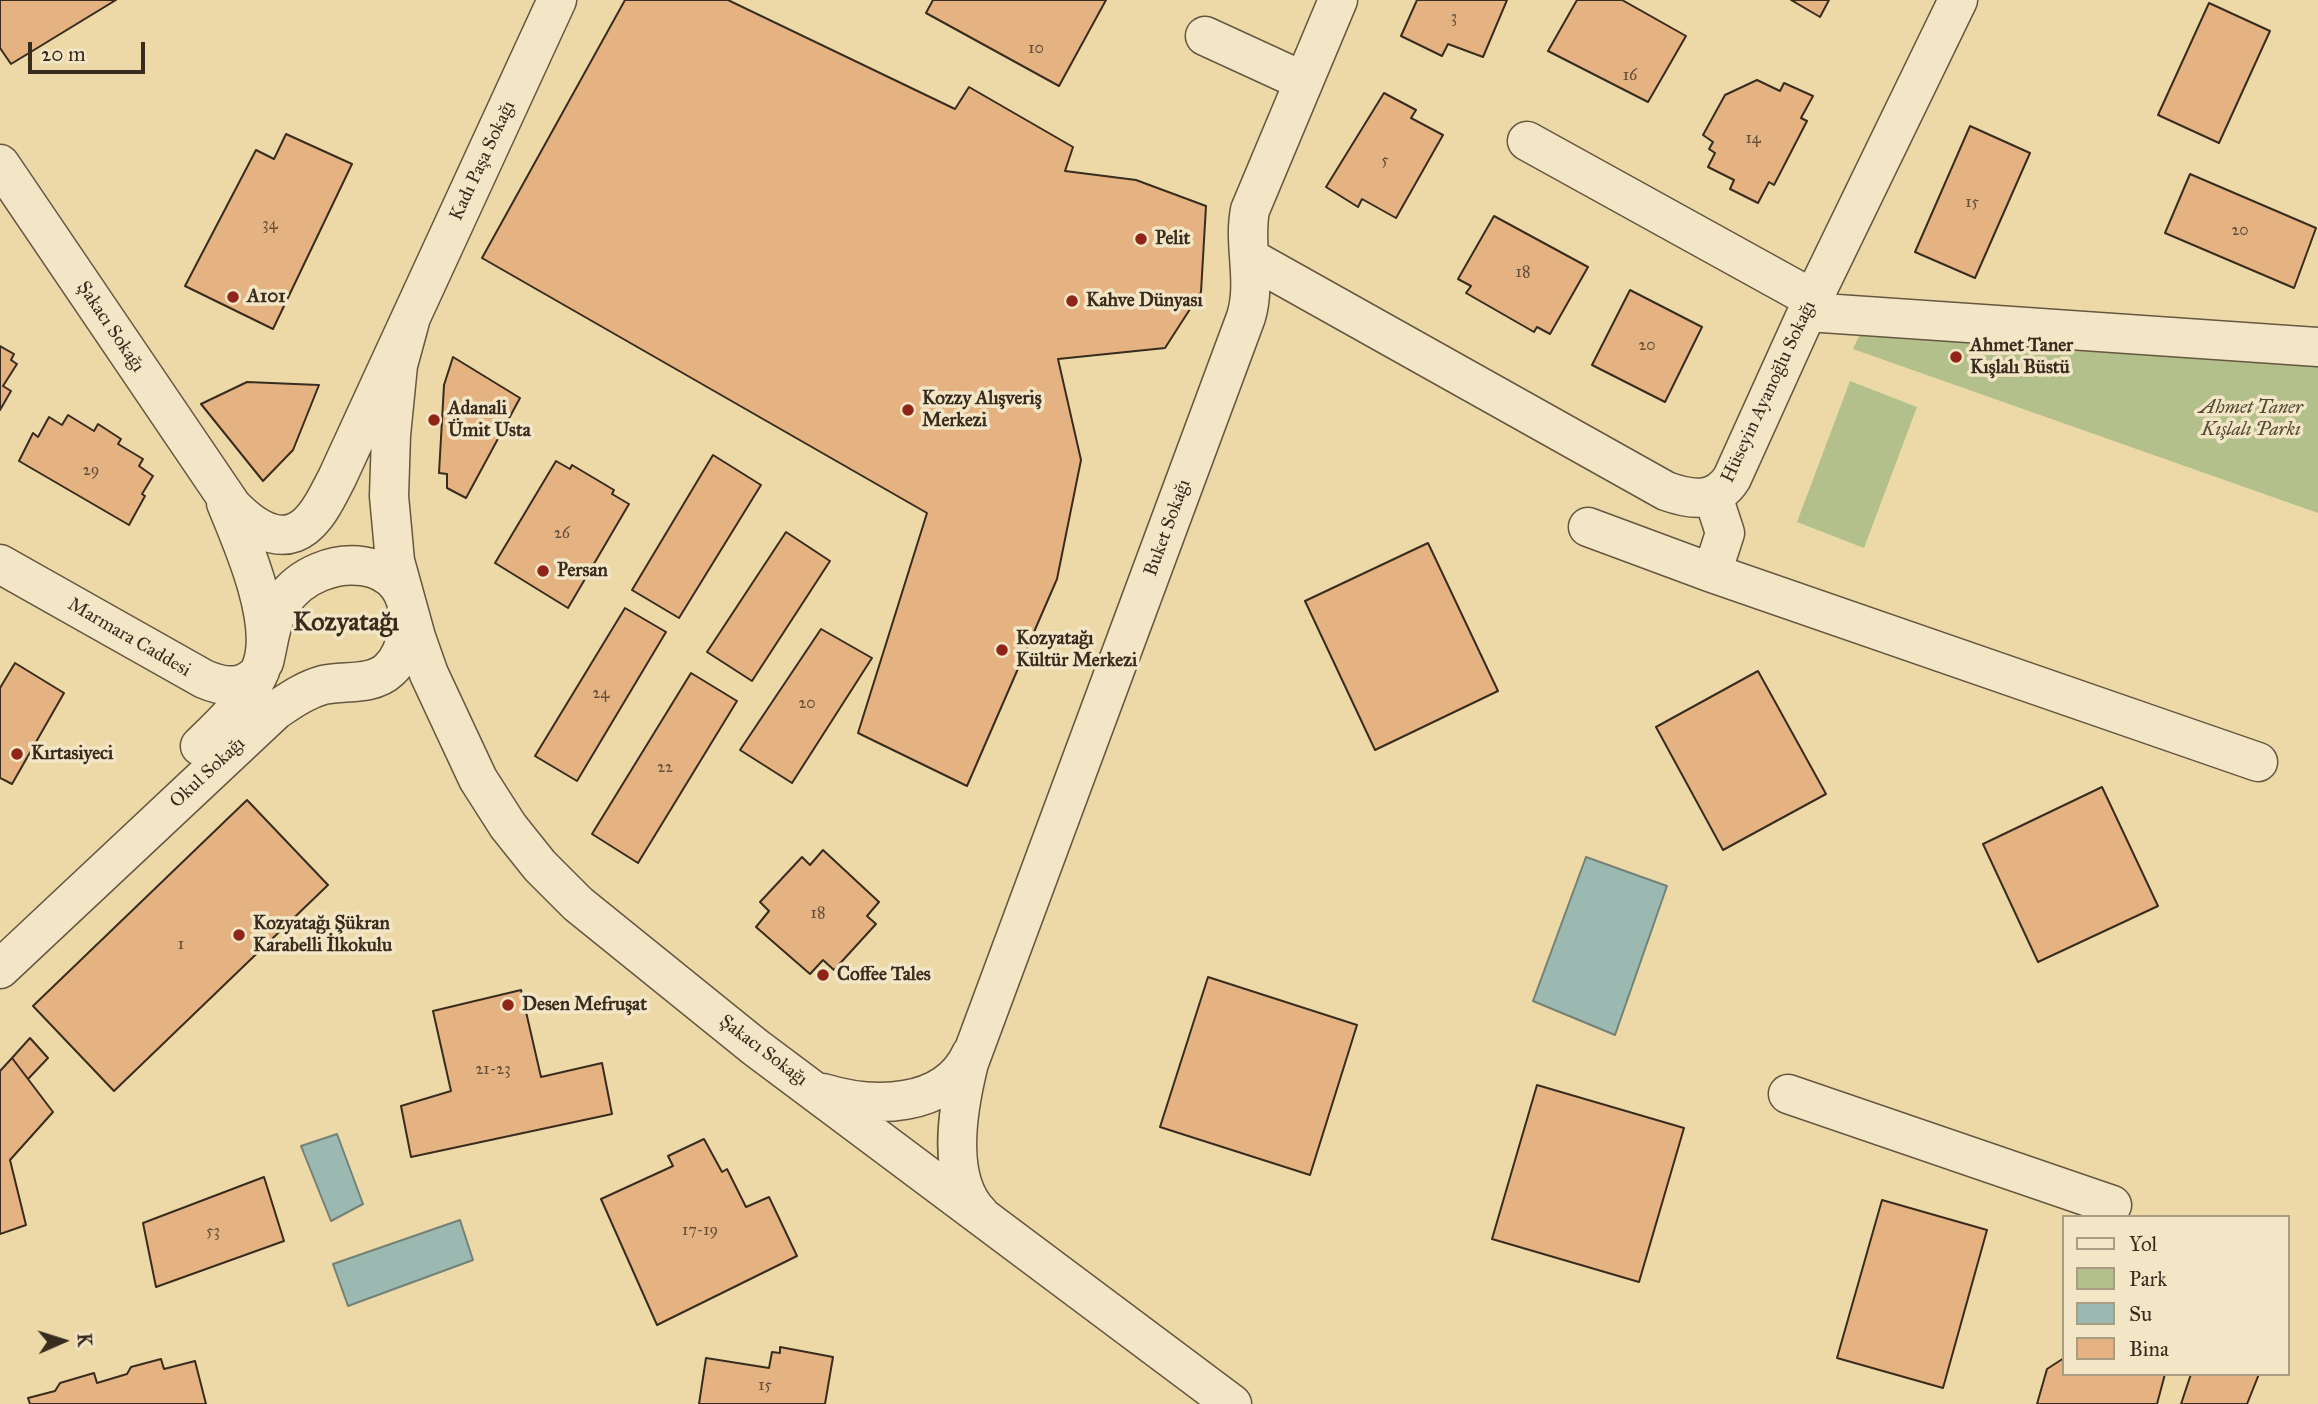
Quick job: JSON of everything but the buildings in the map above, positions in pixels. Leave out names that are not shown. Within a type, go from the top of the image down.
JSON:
[{"type":"street","name":"Kadı Paşa Sokağı","points":[[220,491],[241,515],[266,533],[278,535],[290,533],[311,521],[323,504],[410,321],[556,0]]},
{"type":"street","name":"Buket Sokağı","points":[[813,1090],[863,1102],[906,1100],[930,1092],[952,1080],[972,1052],[1246,317],[1251,294],[1248,229],[1250,210],[1338,0]]},
{"type":"street","name":"Hüseyin Ayanoğlu Sokağı","points":[[1250,258],[1666,491],[1694,499],[1713,496],[1724,489],[1732,478],[1810,305],[1958,0]]},
{"type":"street","points":[[1205,36],[1303,81]]},
{"type":"street","points":[[1527,142],[1810,305],[2318,347]]},
{"type":"street","name":"Şakacı Sokağı","points":[[0,163],[220,491]]},
{"type":"street","name":"Kadı Paşa Sokağı","points":[[407,604],[395,561],[389,480],[395,386],[402,345],[410,321]]},
{"type":"street","name":"Okul Sokağı","points":[[0,934],[230,717],[253,686],[262,666],[266,632],[261,601],[220,491]]},
{"type":"street","points":[[1712,573],[1725,534],[1713,496]]},
{"type":"street","points":[[1588,527],[1712,573],[2258,762]]},
{"type":"street","name":"Marmara Caddesi","points":[[0,564],[204,679],[237,686],[251,682],[262,666]]},
{"type":"street","points":[[262,666],[281,603],[304,580],[326,570],[349,566],[377,569],[396,582],[407,604]]},
{"type":"street","name":"Şakacı Sokağı","points":[[407,604],[423,660],[467,756],[498,811],[527,850],[578,904],[755,1047],[1232,1404]]},
{"type":"street","name":"Okul Sokağı","points":[[0,969],[276,710],[292,698],[317,687],[374,679],[390,669],[405,643],[407,604]]},
{"type":"street","name":"Buket Sokağı","points":[[972,1052],[959,1110],[958,1147],[965,1191],[974,1209],[986,1219]]},
{"type":"street","points":[[1788,1094],[2112,1205]]},
{"type":"green space","name":"Ahmet Taner Kışlalı Parkı","points":[[1866,321],[2318,358],[2318,513],[1853,349]]},
{"type":"green space","points":[[1850,381],[1917,407],[1864,548],[1797,522]]},
{"type":"water","points":[[1586,857],[1667,886],[1615,1035],[1533,1001]]},
{"type":"water","points":[[337,1134],[363,1204],[331,1221],[301,1146]]},
{"type":"water","points":[[460,1220],[473,1260],[348,1306],[333,1264]]},
{"type":"place","name":"Pelit","points":[[1141,239]]},
{"type":"place","name":"A101","points":[[233,297]]},
{"type":"place","name":"Kahve Dünyası","points":[[1072,301]]},
{"type":"place","name":"Ahmet Taner Kışlalı Büstü","points":[[1956,357]]},
{"type":"place","name":"Kozzy Alışveriş Merkezi","points":[[908,410]]},
{"type":"place","name":"Adanali Ümit Usta","points":[[434,420]]},
{"type":"place","name":"Persan","points":[[543,571]]},
{"type":"place","name":"Kozyatağı Kültür Merkezi","points":[[1002,650]]},
{"type":"place","name":"Kırtasiyeci","points":[[17,754]]},
{"type":"place","name":"Kozyatağı Şükran Karabelli İlkokulu","points":[[239,935]]},
{"type":"place","name":"Coffee Tales","points":[[823,975]]},
{"type":"place","name":"Desen Mefruşat","points":[[508,1005]]},
{"type":"district","name":"Kozyatağı","points":[[346,624]]}]
